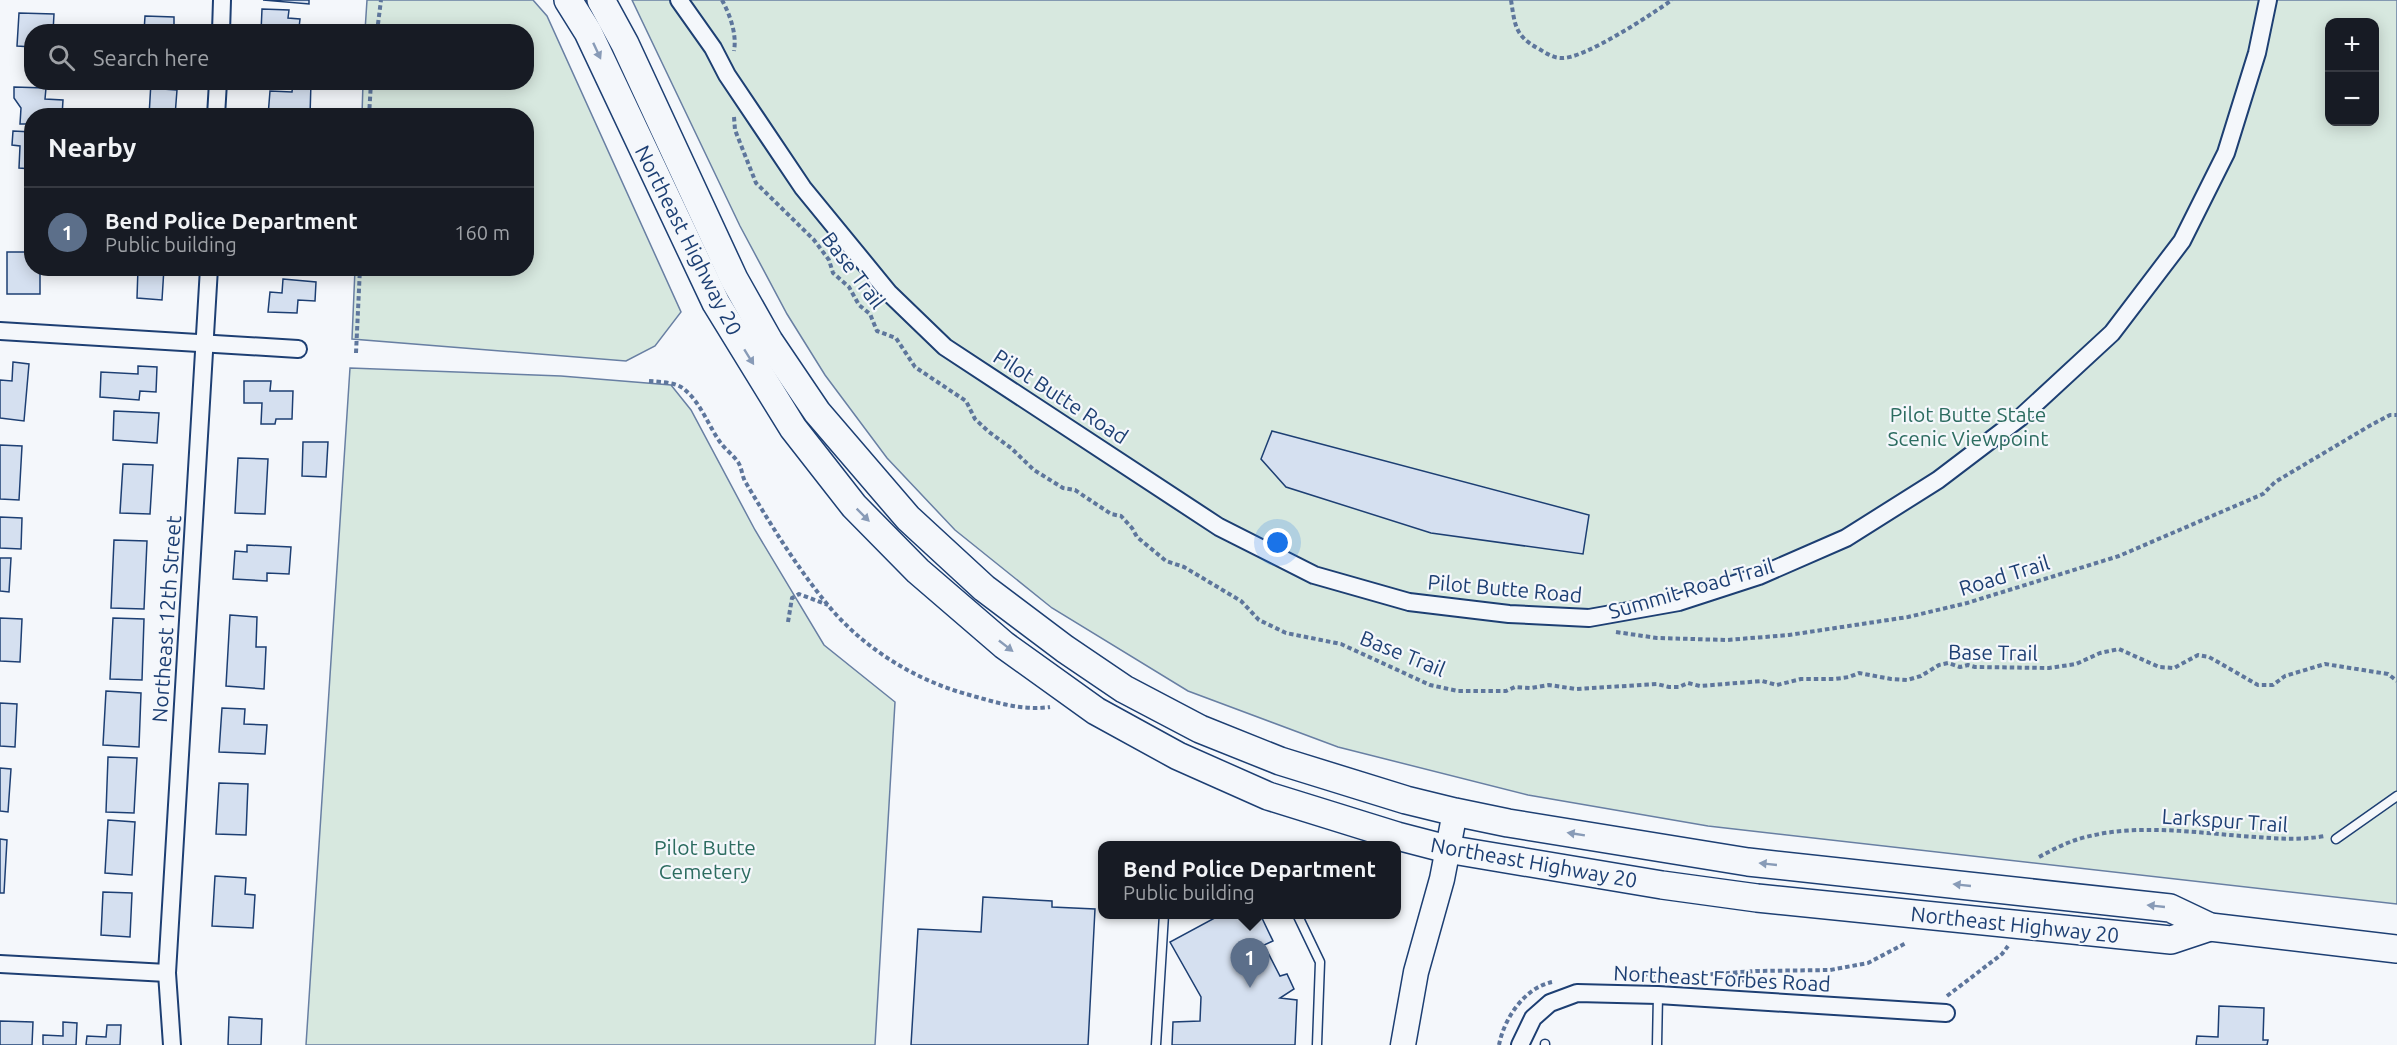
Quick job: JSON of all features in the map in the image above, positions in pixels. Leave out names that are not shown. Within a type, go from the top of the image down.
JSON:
[{"type":"main road","name":"Northeast Highway 20","points":[[568,0],[588,32],[722,313],[793,428],[854,506],[918,571],[1004,645],[1096,711],[1178,756],[1268,796],[1447,849],[1662,885],[1757,898],[2171,940],[2210,927]]},
{"type":"main road","name":"Northeast Highway 20","points":[[601,0],[625,44],[734,279],[769,341],[817,412],[908,518],[984,588],[1065,649],[1124,688],[1200,729],[1280,761],[1406,800],[1519,825],[1748,862],[2170,908],[2210,927],[2397,949]]},
{"type":"main road","points":[[1403,1045],[1416,972],[1442,879],[1455,812]]},
{"type":"street","points":[[220,24],[222,0]]},
{"type":"street","name":"Pilot Butte Road","points":[[679,0],[803,188],[889,293],[945,347],[1219,527],[1314,575],[1409,602],[1509,614],[1589,618],[1679,602],[1759,576],[1846,538],[1938,480],[2021,417],[2112,333],[2182,241],[2226,153],[2257,53],[2268,0]]},
{"type":"street","points":[[216,108],[218,90]]},
{"type":"street","name":"Northeast 12th Street","points":[[172,1045],[167,973],[209,276]]},
{"type":"street","points":[[0,331],[298,349]]},
{"type":"street","points":[[0,964],[167,973]]},
{"type":"street","name":"Northeast Forbes Road","points":[[1520,1045],[1533,1018],[1550,1003],[1577,993],[1658,995],[1946,1013]]},
{"type":"lane","points":[[2335,834],[2397,795]]},
{"type":"lane","points":[[1156,1045],[1164,919]]},
{"type":"lane","points":[[1299,919],[1320,962],[1317,1045]]},
{"type":"lane","points":[[1657,1045],[1658,995]]},
{"type":"path","points":[[378,24],[381,0]]},
{"type":"path","points":[[722,0],[730,15],[735,43]]},
{"type":"path","points":[[1511,0],[1515,23],[1524,41],[1551,56],[1562,59],[1590,49],[1641,22],[1672,0]]},
{"type":"path","points":[[369,108],[371,90]]},
{"type":"path","name":"Base Trail","points":[[733,113],[735,130],[756,183],[814,240],[829,260],[833,273],[849,288],[859,305],[870,314],[877,331],[896,338],[915,368],[966,401],[975,419],[1034,470],[1063,488],[1075,490],[1111,514],[1121,516],[1137,537],[1153,552],[1166,561],[1184,567],[1240,601],[1259,620],[1286,633],[1324,640],[1356,650],[1384,666],[1430,686],[1458,691],[1488,692],[1549,685],[1576,689],[1657,684],[1679,687],[1688,683],[1700,686],[1762,681],[1777,685],[1812,677],[1835,679],[1860,673],[1907,680],[1948,663],[1960,667],[1968,665],[2049,669],[2076,664],[2100,653],[2119,649],[2159,667],[2174,668],[2198,655],[2209,657],[2258,685],[2273,685],[2285,676],[2325,664],[2388,674],[2397,681]]},
{"type":"path","points":[[356,353],[360,276]]},
{"type":"path","points":[[649,381],[671,383],[683,388],[694,399],[720,441],[738,462],[744,481],[771,526],[828,605],[876,649],[934,685],[1027,710],[1054,706]]},
{"type":"path","name":"Road Trail","points":[[1589,618],[1601,630],[1657,638],[1727,640],[1789,635],[1908,617],[1967,603],[2119,556],[2263,494],[2275,482],[2371,425],[2397,415]]},
{"type":"path","points":[[788,622],[792,597],[799,594],[828,605]]},
{"type":"path","name":"Larkspur Trail","points":[[2039,857],[2086,836],[2132,830],[2171,830],[2300,840],[2335,834]]},
{"type":"path","points":[[1935,996],[1947,996],[1959,988],[2002,954],[2011,943]]},
{"type":"path","points":[[1734,974],[1750,985]]},
{"type":"green space","points":[[367,0],[533,0],[547,16],[681,312],[655,346],[626,361],[352,339],[355,276],[534,276],[534,108],[362,108],[363,90],[534,90],[534,24],[365,24]]},
{"type":"green space","name":"Pilot Butte State Scenic Viewpoint","points":[[632,0],[2397,0],[2397,904],[1708,826],[1528,795],[1338,747],[1188,691],[1052,608],[955,530],[887,458],[825,375],[787,314],[740,226]]},
{"type":"green space","name":"Pilot Butte Cemetery","points":[[350,368],[561,376],[671,385],[691,410],[755,530],[824,645],[895,702],[875,1045],[306,1045]]},
{"type":"building","points":[[263,0],[309,0],[309,4]]},
{"type":"building","points":[[262,9],[289,10],[288,18],[300,19],[299,24],[261,24]]},
{"type":"building","points":[[19,13],[54,14],[53,24],[24,24],[24,46],[17,46]]},
{"type":"building","points":[[145,16],[174,17],[174,24],[144,24]]},
{"type":"building","points":[[14,87],[24,87],[24,90],[46,90],[45,99],[63,100],[62,108],[24,108],[24,124],[20,124],[21,108],[14,98]]},
{"type":"building","points":[[151,90],[177,90],[176,108],[149,108]]},
{"type":"building","points":[[292,90],[311,90],[310,108],[269,108],[270,91],[292,92]]},
{"type":"building","points":[[13,131],[24,132],[24,168],[19,168],[20,146],[12,145]]},
{"type":"building","points":[[7,252],[24,252],[24,276],[40,276],[40,294],[7,294]]},
{"type":"building","points":[[138,276],[164,276],[162,300],[137,298]]},
{"type":"building","points":[[283,279],[316,282],[315,301],[298,300],[297,313],[268,312],[270,292],[282,293]]},
{"type":"building","points":[[13,362],[29,364],[24,421],[0,418],[0,380],[12,381]]},
{"type":"building","points":[[138,366],[157,367],[156,392],[140,391],[139,400],[100,397],[101,372],[138,374]]},
{"type":"building","points":[[244,381],[271,381],[270,391],[293,391],[292,419],[276,419],[275,424],[261,424],[262,403],[244,403]]},
{"type":"building","points":[[114,411],[159,413],[157,443],[113,440]]},
{"type":"building","points":[[1272,431],[1589,515],[1583,554],[1431,533],[1286,487],[1261,459]]},
{"type":"building","points":[[303,442],[328,442],[326,477],[302,476]]},
{"type":"building","points":[[0,445],[22,446],[19,500],[0,499]]},
{"type":"building","points":[[238,458],[268,459],[265,514],[235,513]]},
{"type":"building","points":[[123,464],[153,465],[150,514],[120,513]]},
{"type":"building","points":[[0,517],[22,518],[21,549],[0,548]]},
{"type":"building","points":[[114,540],[147,541],[144,609],[111,608]]},
{"type":"building","points":[[247,545],[291,547],[289,574],[267,573],[267,581],[233,579],[235,551],[247,552]]},
{"type":"building","points":[[0,558],[11,558],[9,592],[0,591]]},
{"type":"building","points":[[230,615],[257,617],[256,647],[266,647],[264,689],[226,686]]},
{"type":"building","points":[[0,618],[22,619],[20,662],[0,661]]},
{"type":"building","points":[[113,618],[144,619],[142,680],[110,679]]},
{"type":"building","points":[[106,691],[141,693],[139,747],[103,745]]},
{"type":"building","points":[[0,703],[17,704],[15,747],[0,746]]},
{"type":"building","points":[[222,708],[245,709],[244,724],[267,725],[265,754],[219,752]]},
{"type":"building","points":[[108,757],[137,758],[134,813],[106,812]]},
{"type":"building","points":[[0,768],[11,769],[8,812],[0,811]]},
{"type":"building","points":[[219,783],[248,784],[246,835],[216,834]]},
{"type":"building","points":[[108,820],[135,822],[132,875],[105,873]]},
{"type":"building","points":[[0,839],[7,840],[4,893],[0,893]]},
{"type":"building","points":[[215,876],[246,878],[245,894],[255,895],[253,928],[212,926]]},
{"type":"building","points":[[103,892],[132,893],[130,937],[101,935]]},
{"type":"building","points":[[983,897],[1052,901],[1052,907],[1095,909],[1088,1045],[911,1045],[918,929],[981,932]]},
{"type":"building","points":[[1213,919],[1262,919],[1273,941],[1264,945],[1280,976],[1287,974],[1294,989],[1280,998],[1297,1000],[1295,1045],[1172,1045],[1173,1022],[1200,1021],[1201,997],[1170,942]]},
{"type":"building","points":[[2219,1006],[2264,1008],[2263,1040],[2268,1040],[2267,1045],[2196,1045],[2197,1036],[2218,1037]]},
{"type":"building","points":[[229,1017],[262,1019],[261,1045],[228,1045]]},
{"type":"building","points":[[0,1021],[33,1022],[32,1045],[0,1045]]},
{"type":"building","points":[[63,1022],[77,1023],[76,1045],[43,1045],[43,1035],[63,1036]]},
{"type":"building","points":[[107,1025],[121,1025],[120,1045],[86,1045],[87,1036],[106,1037]]},
{"type":"place","name":"Bend Police Department","points":[[1250,988]]}]
